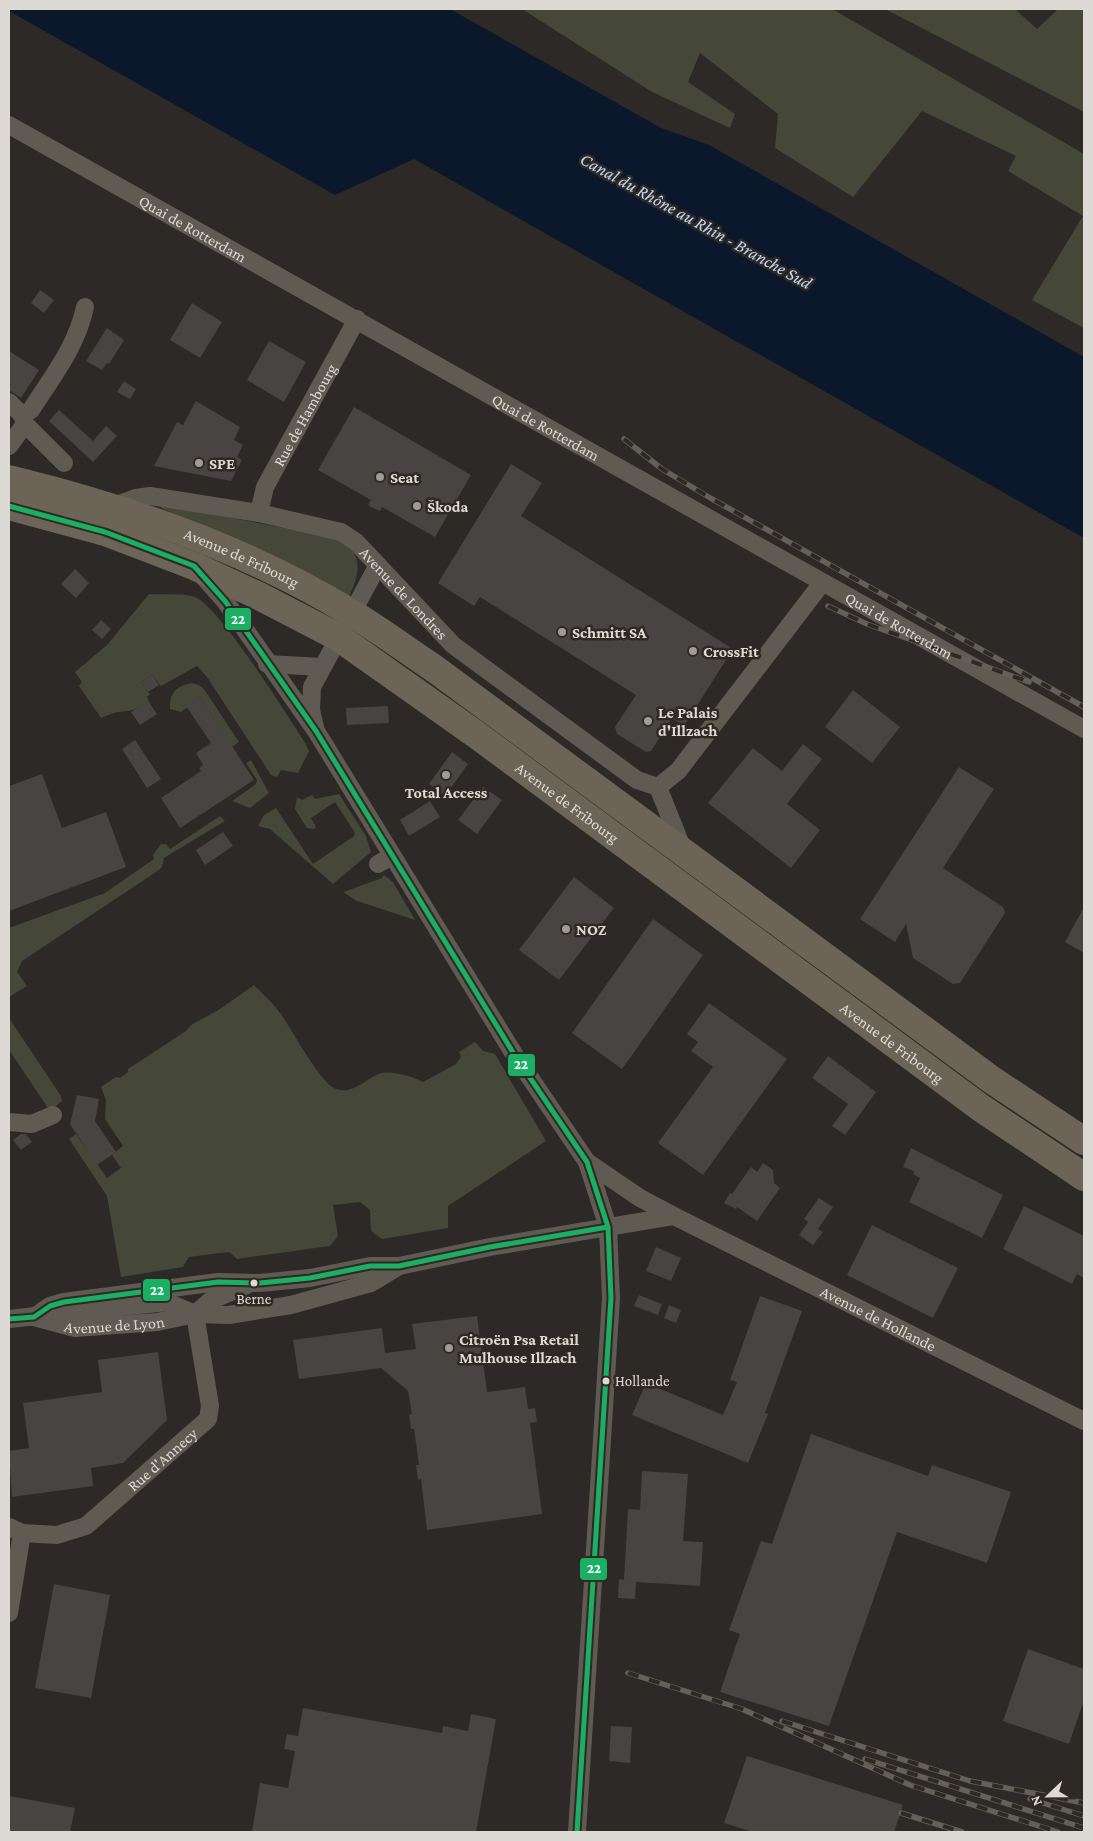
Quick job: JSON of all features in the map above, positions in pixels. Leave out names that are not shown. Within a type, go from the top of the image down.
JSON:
[{"type":"main road","name":"Avenue de Fribourg","points":[[9,480],[114,506],[209,542],[273,572],[351,613],[435,669],[992,1080],[1084,1141]]},
{"type":"main road","name":"Avenue de Fribourg","points":[[9,506],[105,532],[194,566],[257,595],[338,638],[474,734],[982,1108],[1084,1177]]},
{"type":"street","name":"Quai de Rotterdam","points":[[9,125],[1084,729]]},
{"type":"street","points":[[9,446],[23,420],[72,346],[81,326],[85,307]]},
{"type":"street","name":"Rue de Hambourg","points":[[259,513],[265,487],[356,319]]},
{"type":"street","points":[[9,402],[23,420],[64,463]]},
{"type":"street","name":"Avenue de Londres","points":[[114,506],[136,498],[150,496],[259,513],[341,532],[356,542],[453,645],[637,780],[658,787]]},
{"type":"street","name":"Avenue de Hollande","points":[[316,731],[311,696],[312,687],[378,565]]},
{"type":"street","name":"Avenue de Hollande","points":[[194,566],[225,601],[267,664],[316,731],[385,860],[587,1162],[608,1227],[611,1298],[577,1832]]},
{"type":"street","points":[[685,854],[658,787],[678,771],[822,583]]},
{"type":"street","points":[[267,664],[322,667]]},
{"type":"street","points":[[9,1122],[32,1124],[53,1115]]},
{"type":"street","name":"Avenue de Hollande","points":[[587,1162],[640,1198],[674,1216],[1084,1421]]},
{"type":"street","points":[[608,1227],[674,1216]]},
{"type":"street","name":"Avenue de Lyon","points":[[34,1317],[50,1306],[64,1302],[218,1282],[250,1284],[310,1278],[370,1266],[399,1266],[490,1247],[608,1227]]},
{"type":"street","name":"Avenue de Lyon","points":[[9,1319],[34,1317],[75,1328],[157,1322],[195,1314],[230,1315],[291,1305],[371,1284],[399,1266]]},
{"type":"street","name":"Avenue de Lyon","points":[[195,1314],[210,1301],[250,1284]]},
{"type":"street","name":"Rue d'Annecy","points":[[9,1613],[15,1530],[57,1535],[86,1526],[208,1419],[210,1406],[195,1314]]},
{"type":"green space","points":[[522,9],[832,9],[1084,154],[1084,328],[1032,300],[1083,216],[1008,171],[1016,156],[922,111],[853,197],[775,148],[778,114],[700,53],[688,82],[735,114],[730,128],[652,92]]},
{"type":"green space","points":[[885,9],[1015,9],[1037,29],[1058,9],[1084,9],[1084,112]]},
{"type":"green space","points":[[160,504],[336,538],[352,550],[358,564],[356,579],[349,597],[161,508]]},
{"type":"green space","points":[[149,594],[195,597],[206,605],[220,620],[253,663],[305,743],[309,751],[298,773],[281,770],[277,777],[271,775],[207,677],[197,666],[161,686],[152,675],[141,682],[150,695],[147,696],[150,704],[101,718],[79,686],[82,682],[75,672],[107,645]]},
{"type":"green space","points":[[192,683],[204,689],[239,742],[232,747],[200,697],[181,712],[170,709],[172,695],[175,691],[182,686]]},
{"type":"green space","points":[[251,760],[269,793],[250,808],[232,801],[256,784],[257,780],[246,763]]},
{"type":"green space","points":[[339,794],[366,836],[371,852],[333,884],[270,829],[258,826],[264,815],[276,808],[313,864],[354,836],[355,833],[335,802],[311,818],[316,827],[314,829],[307,828],[295,809],[297,797],[302,800],[312,795],[315,799]]},
{"type":"green space","points":[[220,816],[225,821],[164,858],[162,867],[159,870],[22,961],[17,972],[27,986],[9,997],[9,928],[105,893],[154,859],[153,855],[161,844],[166,844],[170,849]]},
{"type":"green space","points":[[384,875],[393,882],[415,920],[357,901],[343,892],[382,878]]},
{"type":"green space","points":[[254,985],[280,1013],[321,1076],[334,1088],[340,1090],[352,1089],[379,1074],[389,1072],[423,1082],[456,1064],[461,1057],[459,1052],[475,1042],[483,1051],[495,1054],[546,1141],[448,1206],[448,1228],[382,1239],[371,1231],[370,1210],[360,1202],[333,1205],[338,1236],[330,1246],[237,1259],[229,1252],[189,1257],[183,1267],[121,1277],[107,1196],[69,1139],[76,1134],[107,1178],[121,1168],[112,1155],[123,1146],[105,1119],[106,1100],[101,1087],[116,1077],[120,1078],[128,1072],[128,1069],[186,1031],[191,1025],[220,1009]]},
{"type":"green space","points":[[9,1018],[61,1096],[62,1101],[50,1111],[9,1050]]},
{"type":"water","name":"Canal du Rhône au Rhin - Branche Sud","points":[[9,9],[450,9],[661,128],[709,145],[1084,357],[1084,538],[414,159],[335,195],[9,11]]},
{"type":"building","points":[[40,290],[54,300],[44,313],[31,303]]},
{"type":"building","points":[[192,303],[222,322],[200,358],[170,340]]},
{"type":"building","points":[[107,328],[124,340],[109,364],[107,363],[102,370],[86,361]]},
{"type":"building","points":[[269,341],[306,362],[284,402],[247,380]]},
{"type":"building","points":[[9,351],[39,370],[21,398],[9,390]]},
{"type":"building","points":[[124,381],[136,389],[130,399],[117,392]]},
{"type":"building","points":[[196,401],[240,427],[234,440],[243,445],[237,457],[242,460],[231,481],[154,466],[177,422],[183,425]]},
{"type":"building","points":[[354,407],[471,475],[435,537],[382,507],[380,511],[373,508],[368,505],[371,500],[318,470]]},
{"type":"building","points":[[59,410],[93,441],[106,426],[117,436],[93,462],[49,421]]},
{"type":"building","points":[[511,464],[542,483],[521,516],[733,649],[684,726],[672,718],[651,751],[646,752],[617,734],[615,727],[636,695],[480,597],[474,606],[438,583]]},
{"type":"building","points":[[75,569],[89,583],[76,598],[61,584]]},
{"type":"building","points":[[101,620],[111,629],[102,639],[92,630]]},
{"type":"building","points":[[152,675],[159,685],[148,692],[141,682]]},
{"type":"building","points":[[853,690],[900,727],[872,763],[825,727]]},
{"type":"building","points":[[200,697],[254,780],[180,828],[161,798],[201,771],[199,768],[203,765],[196,753],[211,743],[186,706]]},
{"type":"building","points":[[148,701],[157,714],[140,725],[131,712]]},
{"type":"building","points":[[388,706],[389,723],[347,725],[346,708]]},
{"type":"building","points":[[135,740],[161,779],[147,788],[122,749]]},
{"type":"building","points":[[803,744],[822,759],[787,804],[820,830],[791,868],[708,803],[753,748],[782,771]]},
{"type":"building","points":[[452,752],[468,764],[445,796],[429,784]]},
{"type":"building","points":[[959,767],[994,789],[943,868],[1003,907],[1005,913],[960,983],[953,984],[913,958],[906,924],[895,942],[860,919]]},
{"type":"building","points":[[42,774],[62,828],[106,812],[126,867],[9,911],[9,786]]},
{"type":"building","points":[[483,787],[502,800],[477,834],[458,820]]},
{"type":"building","points":[[430,801],[440,817],[409,836],[400,820]]},
{"type":"building","points":[[223,832],[233,846],[205,865],[196,850]]},
{"type":"building","name":"NOZ","points":[[574,877],[614,908],[559,980],[519,950]]},
{"type":"building","points":[[1084,907],[1084,953],[1065,942]]},
{"type":"building","points":[[653,919],[703,955],[622,1069],[572,1033]]},
{"type":"building","points":[[709,1003],[787,1059],[703,1175],[658,1143],[713,1067],[691,1051],[698,1042],[687,1034]]},
{"type":"building","points":[[828,1056],[876,1092],[845,1135],[832,1126],[848,1104],[812,1078]]},
{"type":"building","points":[[77,1095],[99,1099],[95,1121],[116,1152],[97,1165],[70,1124]]},
{"type":"building","points":[[21,1134],[26,1134],[32,1142],[21,1150],[13,1140]]},
{"type":"building","points":[[911,1148],[1003,1195],[982,1238],[909,1202],[920,1178],[913,1174],[914,1171],[903,1167]]},
{"type":"building","points":[[763,1163],[773,1170],[774,1183],[780,1188],[757,1221],[737,1207],[736,1209],[724,1203],[751,1167],[757,1172]]},
{"type":"building","points":[[819,1198],[833,1207],[818,1229],[823,1232],[813,1245],[799,1235],[808,1222],[804,1219]]},
{"type":"building","points":[[1024,1206],[1084,1236],[1084,1278],[1077,1274],[1072,1284],[1003,1249]]},
{"type":"building","points":[[872,1225],[958,1268],[933,1318],[847,1275]]},
{"type":"building","points":[[656,1247],[681,1258],[671,1281],[646,1271]]},
{"type":"building","points":[[639,1295],[662,1304],[658,1315],[634,1306]]},
{"type":"building","points":[[760,1296],[802,1311],[765,1413],[768,1414],[748,1463],[632,1415],[646,1383],[723,1415],[737,1382],[730,1380]]},
{"type":"building","points":[[669,1305],[681,1310],[676,1323],[664,1318]]},
{"type":"building","points":[[477,1316],[487,1392],[525,1387],[528,1409],[535,1408],[537,1422],[530,1423],[542,1514],[427,1530],[421,1479],[418,1480],[416,1465],[419,1465],[414,1429],[411,1429],[409,1415],[412,1414],[408,1391],[381,1368],[299,1379],[293,1340],[382,1328],[385,1353],[416,1349],[412,1324]]},
{"type":"building","points":[[158,1352],[167,1420],[123,1463],[91,1468],[93,1486],[12,1497],[9,1451],[29,1448],[23,1403],[102,1392],[98,1360]]},
{"type":"building","points":[[811,1434],[928,1476],[932,1465],[1011,1492],[987,1563],[897,1532],[829,1726],[720,1692],[740,1634],[729,1630],[761,1541],[772,1544]]},
{"type":"building","points":[[642,1471],[688,1474],[683,1541],[703,1542],[700,1586],[636,1582],[635,1599],[618,1598],[619,1579],[624,1580],[628,1509],[640,1510]]},
{"type":"building","points":[[54,1584],[110,1595],[91,1698],[35,1688]]},
{"type":"building","points":[[1028,1649],[1084,1669],[1084,1700],[1069,1744],[1003,1721]]},
{"type":"building","points":[[303,1708],[442,1733],[443,1726],[468,1731],[471,1714],[496,1719],[476,1832],[252,1832],[260,1783],[288,1788],[295,1751],[284,1749],[287,1734],[298,1736]]},
{"type":"building","points":[[611,1726],[632,1727],[630,1763],[609,1761]]},
{"type":"building","points":[[747,1756],[903,1805],[894,1832],[753,1832],[724,1823]]},
{"type":"building","points":[[9,1796],[75,1808],[70,1832],[9,1832]]},
{"type":"railway","points":[[624,439],[662,469],[712,499],[1084,707]]},
{"type":"railway","points":[[828,606],[867,624],[1029,682]]},
{"type":"railway","points":[[628,1673],[742,1709],[910,1785],[1058,1832]]},
{"type":"railway","points":[[782,1721],[970,1781],[1084,1803]]},
{"type":"railway","points":[[865,1759],[1084,1828]]},
{"type":"railway","points":[[1030,1799],[1084,1816]]},
{"type":"railway","points":[[901,1813],[962,1832]]},
{"type":"transit line","name":"22","points":[[9,506],[105,532],[194,566],[225,601],[316,731],[514,1054],[587,1162],[608,1227],[611,1298],[577,1832]]},
{"type":"transit line","name":"22","points":[[9,1319],[34,1317],[50,1306],[64,1302],[218,1282],[260,1283],[310,1278],[370,1266],[399,1266],[490,1247],[608,1227]]},
{"type":"place","name":"SPE","points":[[199,463]]},
{"type":"place","name":"Seat","points":[[380,477]]},
{"type":"place","name":"Škoda","points":[[417,506]]},
{"type":"place","name":"Schmitt SA","points":[[562,632]]},
{"type":"place","name":"CrossFit","points":[[693,651]]},
{"type":"place","name":"Le Palais d'Illzach","points":[[648,721]]},
{"type":"place","name":"Total Access","points":[[446,775]]},
{"type":"place","name":"NOZ","points":[[566,929]]},
{"type":"place","name":"Berne","points":[[254,1283]]},
{"type":"place","name":"Citroën Psa Retail Mulhouse Illzach","points":[[449,1348]]},
{"type":"place","name":"Hollande","points":[[606,1381]]}]
